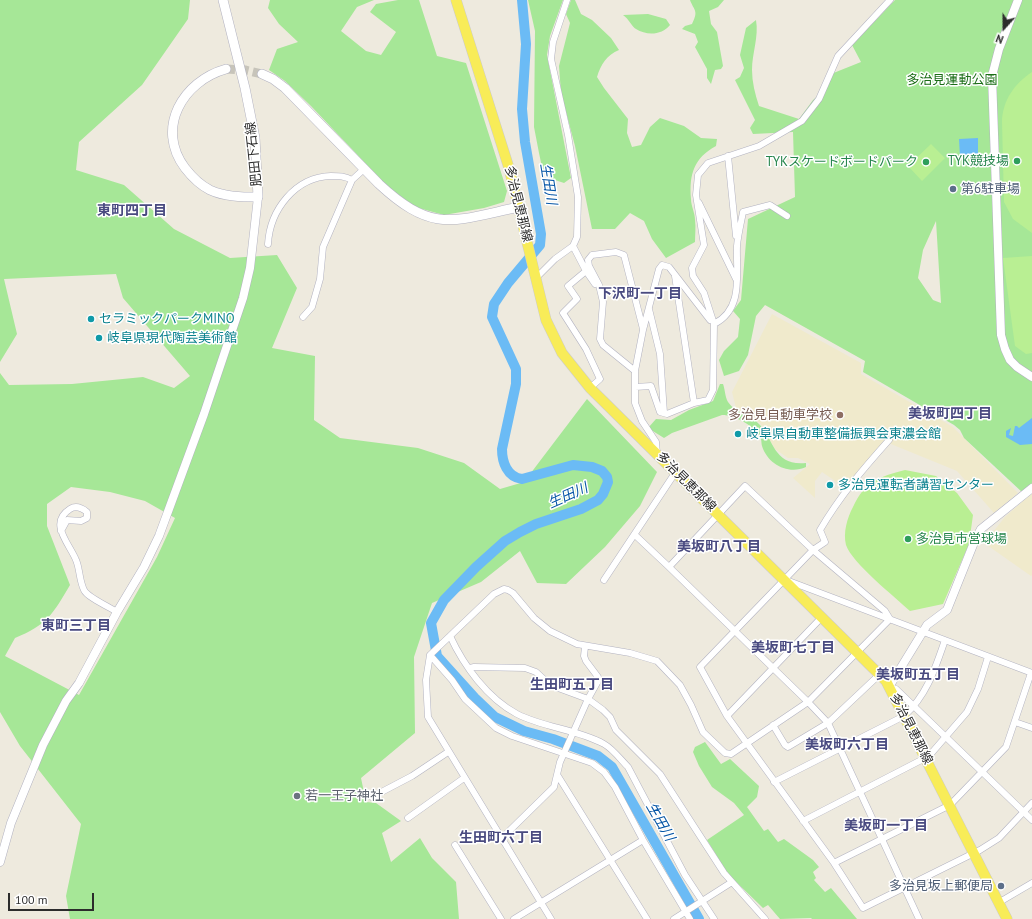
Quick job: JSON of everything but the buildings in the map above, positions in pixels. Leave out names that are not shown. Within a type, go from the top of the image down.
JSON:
[{"type":"main road","name":"肥田下石線","points":[[223,0],[245,88],[255,138],[258,197],[235,197],[210,190],[190,175],[176,152],[173,130],[181,102],[198,82],[213,73],[226,69]]},
{"type":"main road","name":"多治見恵那線","points":[[456,0],[509,168],[546,320],[553,338],[562,353],[590,388],[880,674],[889,687],[950,805],[972,854],[1007,919]]},
{"type":"main road","points":[[262,74],[273,79],[285,88],[364,169],[404,206],[430,218],[454,221],[519,207]]},
{"type":"street","points":[[536,278],[555,259],[573,246],[577,238],[578,197],[568,135],[551,59],[553,42],[567,0]]},
{"type":"street","points":[[635,387],[651,386],[660,412],[667,414],[694,403],[708,400],[713,390],[714,324],[704,293],[693,276],[692,268],[704,245],[696,195],[698,175],[703,167],[708,163],[759,146],[802,121],[819,99],[838,56],[890,0]]},
{"type":"street","points":[[1018,0],[998,49],[992,76],[998,281],[1001,335],[1004,349],[1016,367],[1032,377]]},
{"type":"street","points":[[714,324],[722,320],[736,298],[737,244],[728,156]]},
{"type":"street","points":[[303,317],[312,307],[320,279],[323,247],[352,180],[364,169]]},
{"type":"street","points":[[268,244],[268,231],[274,216],[289,195],[299,187],[325,176],[342,176],[352,180]]},
{"type":"street","points":[[696,195],[737,280]]},
{"type":"street","points":[[0,862],[11,823],[43,745],[66,701],[79,683],[117,612],[144,567],[159,536],[204,414],[243,298],[250,268],[258,197]]},
{"type":"street","points":[[737,244],[743,212],[770,205],[787,216]]},
{"type":"street","points":[[573,246],[586,272],[600,290]]},
{"type":"street","points":[[635,371],[603,345],[600,338],[603,302],[599,285],[589,266],[588,260],[592,255],[597,253],[616,252],[624,256],[643,330]]},
{"type":"street","points":[[657,454],[656,442],[642,421],[635,403],[635,371],[643,330],[658,269],[662,265],[669,267],[714,324]]},
{"type":"street","points":[[586,272],[568,286],[577,299],[563,313],[586,349],[600,379],[590,388]]},
{"type":"street","points":[[675,274],[694,403]]},
{"type":"street","points":[[649,307],[660,354],[664,413]]},
{"type":"street","points":[[889,440],[844,492],[820,530],[825,542],[813,550],[700,667],[727,716],[834,863],[864,908],[972,854],[999,838],[1032,803]]},
{"type":"street","points":[[604,580],[675,472]]},
{"type":"street","points":[[669,567],[745,486],[813,550],[885,611],[890,619]]},
{"type":"street","points":[[1032,488],[981,529],[975,540],[947,610],[927,624],[889,687],[896,689],[1032,820]]},
{"type":"street","points":[[61,531],[67,520],[81,522],[87,518],[87,512],[81,507],[72,508],[64,513],[60,521],[61,531],[62,537],[76,560],[84,590],[90,596],[117,612]]},
{"type":"street","points":[[635,535],[828,723],[862,792],[919,919]]},
{"type":"street","points":[[784,579],[1031,673],[1006,747],[950,805],[834,863]]},
{"type":"street","points":[[551,919],[428,717],[426,680],[430,655],[494,594],[504,589],[508,590],[513,593],[534,618],[550,631],[585,647],[630,653],[657,661],[680,685],[703,732],[717,747],[725,753],[730,754],[808,702],[890,619]]},
{"type":"street","points":[[727,716],[822,617]]},
{"type":"street","points":[[450,636],[470,668],[490,694],[507,708],[530,719],[574,732],[605,745],[628,767],[685,875],[714,919]]},
{"type":"street","points":[[774,782],[904,716],[914,707],[931,681],[946,640]]},
{"type":"street","points":[[502,838],[554,787],[558,776],[560,762],[588,699],[598,681],[598,677],[584,656],[585,647]]},
{"type":"street","points":[[430,655],[452,680],[465,699],[496,728],[512,736],[592,763],[604,772],[615,787],[643,840],[690,919]]},
{"type":"street","points":[[803,821],[926,759],[947,738],[967,712],[978,689],[988,657]]},
{"type":"street","points":[[470,668],[525,668],[536,672],[550,685],[588,699],[610,717],[616,730],[660,774],[732,882],[765,919]]},
{"type":"street","points":[[773,725],[785,745],[788,746],[828,723],[880,674]]},
{"type":"street","points":[[1015,722],[1032,728]]},
{"type":"street","points":[[372,797],[412,776],[448,752]]},
{"type":"street","points":[[558,776],[647,919]]},
{"type":"street","points":[[408,818],[464,778]]},
{"type":"street","points":[[514,919],[643,840]]},
{"type":"street","points":[[455,845],[500,919]]},
{"type":"street","points":[[674,919],[732,882]]},
{"type":"street","points":[[998,903],[1031,886]]},
{"type":"shaded area","name":"多治見自動車学校","points":[[772,314],[861,363],[861,374],[953,427],[1018,493],[994,513],[957,471],[886,442],[844,487],[822,472],[815,481],[815,498],[793,478],[810,464],[798,458],[788,458],[775,449],[760,423],[736,408],[732,392]]},
{"type":"shaded area","points":[[1032,493],[1031,576],[984,543],[1005,517]]},
{"type":"green space","points":[[0,0],[190,0],[188,19],[142,85],[79,142],[76,170],[124,185],[174,229],[230,258],[277,255],[297,288],[272,348],[315,356],[314,420],[340,438],[418,448],[464,463],[500,489],[524,482],[587,399],[657,472],[640,506],[605,547],[566,584],[537,583],[520,551],[481,582],[432,603],[414,657],[415,733],[361,778],[366,802],[376,803],[401,821],[382,833],[391,862],[420,838],[432,858],[456,882],[459,919],[70,919],[66,896],[81,824],[20,746],[0,712],[0,373],[9,385],[72,384],[143,377],[174,388],[190,376],[123,298],[116,274],[4,279],[17,334],[0,362]],"holes":[[[71,487],[110,492],[145,501],[175,518],[157,557],[79,695],[5,656],[15,638],[35,628],[48,618],[59,604],[70,585],[47,526],[47,504]]]},
{"type":"green space","points":[[270,0],[374,0],[357,7],[341,31],[366,51],[381,55],[396,32],[370,12],[376,4],[398,0],[419,0],[437,56],[466,63],[507,191],[504,202],[484,208],[444,215],[415,207],[387,186],[311,106],[285,81],[269,70],[277,49],[298,42],[279,24],[268,8]]},
{"type":"green space","points":[[528,0],[563,0],[550,36],[547,55],[571,178],[564,183],[552,179],[543,172],[539,153],[534,127],[535,31]]},
{"type":"green space","points":[[571,0],[575,0],[581,14],[592,20],[611,38],[619,50],[611,54],[605,60],[597,77],[628,119],[627,133],[632,147],[641,145],[650,127],[660,118],[684,126],[701,138],[717,139],[716,146],[698,161],[692,174],[691,202],[695,223],[695,242],[666,258],[652,239],[644,221],[630,213],[615,229],[592,229],[575,146],[561,93],[559,66],[570,23],[566,14]]},
{"type":"green space","points":[[690,0],[724,0],[718,7],[709,11],[711,24],[717,32],[723,66],[721,69],[715,70],[711,84],[707,78],[707,69],[695,47],[698,42],[695,34],[682,29],[685,26],[692,24],[695,16],[695,11]]},
{"type":"green space","name":"多治見運動公園","points":[[895,0],[1032,0],[1032,485],[1023,493],[964,438],[960,430],[954,425],[863,372],[865,361],[765,305],[756,316],[748,355],[739,371],[724,376],[719,360],[724,351],[738,337],[740,319],[733,311],[741,300],[748,219],[795,197],[793,132],[753,134],[750,128],[755,120],[735,80],[740,77],[744,68],[740,55],[746,28],[756,20],[757,33],[752,64],[752,74],[759,106],[799,119],[813,100],[824,91],[831,74],[861,62],[852,45]],"holes":[[[936,221],[941,303],[933,300],[918,278],[923,250]]]},
{"type":"green space","points":[[648,14],[666,19],[670,25],[659,33],[645,33],[635,28],[623,15]]},
{"type":"green space","name":"TYK競技場","points":[[1032,72],[1032,233],[1013,219],[1004,202],[1002,121],[1007,99],[1015,87]]},
{"type":"green space","name":"TYKスケードボードパーク","points":[[931,144],[945,158],[922,181],[908,166]]},
{"type":"green space","points":[[1032,256],[1032,353],[1026,354],[1015,346],[1003,258]]},
{"type":"green space","points":[[720,384],[723,384],[727,400],[731,406],[760,425],[781,457],[787,461],[795,463],[806,463],[806,467],[793,470],[780,467],[765,453],[762,446],[761,437],[756,431],[743,421],[727,415],[722,415],[672,433],[664,438],[648,428],[656,419],[671,420],[689,410],[713,401]]},
{"type":"green space","name":"多治見市営球場","points":[[905,470],[936,476],[957,493],[973,515],[969,544],[943,604],[910,611],[856,561],[846,545],[845,540],[846,526],[849,516],[863,491],[874,481],[880,478]]},
{"type":"green space","points":[[705,742],[721,764],[730,759],[759,786],[757,797],[747,807],[764,831],[768,829],[778,842],[784,839],[813,860],[819,867],[813,872],[816,878],[814,880],[825,892],[831,888],[857,919],[780,919],[768,905],[763,908],[728,874],[707,840],[744,815],[734,803],[712,787],[699,766],[693,752],[695,747]]},
{"type":"water","points":[[978,138],[978,156],[960,157],[959,139]]},
{"type":"water","points":[[1032,418],[1032,444],[1020,445],[1006,437],[1006,431],[1011,428],[1009,435],[1013,436],[1015,426],[1019,428]]},
{"type":"waterway","name":"生田川","points":[[522,0],[526,44],[522,109],[525,142],[541,234],[540,245],[508,283],[494,304],[492,317],[516,369],[516,384],[502,449],[503,459],[506,468],[517,478],[522,479],[573,465],[592,467],[602,471],[607,477],[608,482],[603,494],[598,500],[581,509],[536,524],[520,532],[505,541],[476,567],[444,600],[431,623],[437,656],[475,698],[495,717],[524,731],[553,739],[598,756],[612,767],[699,919]]},
{"type":"tunnel","points":[[226,69],[245,70],[262,74]]},
{"type":"place","name":"TYK競技場","points":[[1017,161]]},
{"type":"place","name":"TYKスケードボードパーク","points":[[926,162]]},
{"type":"place","name":"第6駐車場","points":[[953,189]]},
{"type":"place","name":"セラミックパークMINO","points":[[91,319]]},
{"type":"place","name":"岐阜県現代陶芸美術館","points":[[99,338]]},
{"type":"place","name":"多治見自動車学校","points":[[840,415]]},
{"type":"place","name":"岐阜県自動車整備振興会東濃会館","points":[[738,434]]},
{"type":"place","name":"多治見運転者講習センター","points":[[830,485]]},
{"type":"place","name":"多治見市営球場","points":[[908,539]]},
{"type":"place","name":"若一王子神社","points":[[297,796]]},
{"type":"place","name":"多治見坂上郵便局","points":[[1001,886]]},
{"type":"district","name":"東町四丁目","points":[[132,211]]},
{"type":"district","name":"下沢町一丁目","points":[[640,294]]},
{"type":"district","name":"美坂町四丁目","points":[[950,414]]},
{"type":"district","name":"美坂町八丁目","points":[[719,547]]},
{"type":"district","name":"東町三丁目","points":[[76,626]]},
{"type":"district","name":"美坂町七丁目","points":[[793,648]]},
{"type":"district","name":"美坂町五丁目","points":[[918,675]]},
{"type":"district","name":"生田町五丁目","points":[[572,685]]},
{"type":"district","name":"美坂町六丁目","points":[[847,745]]},
{"type":"district","name":"美坂町一丁目","points":[[886,826]]},
{"type":"district","name":"生田町六丁目","points":[[501,838]]}]
